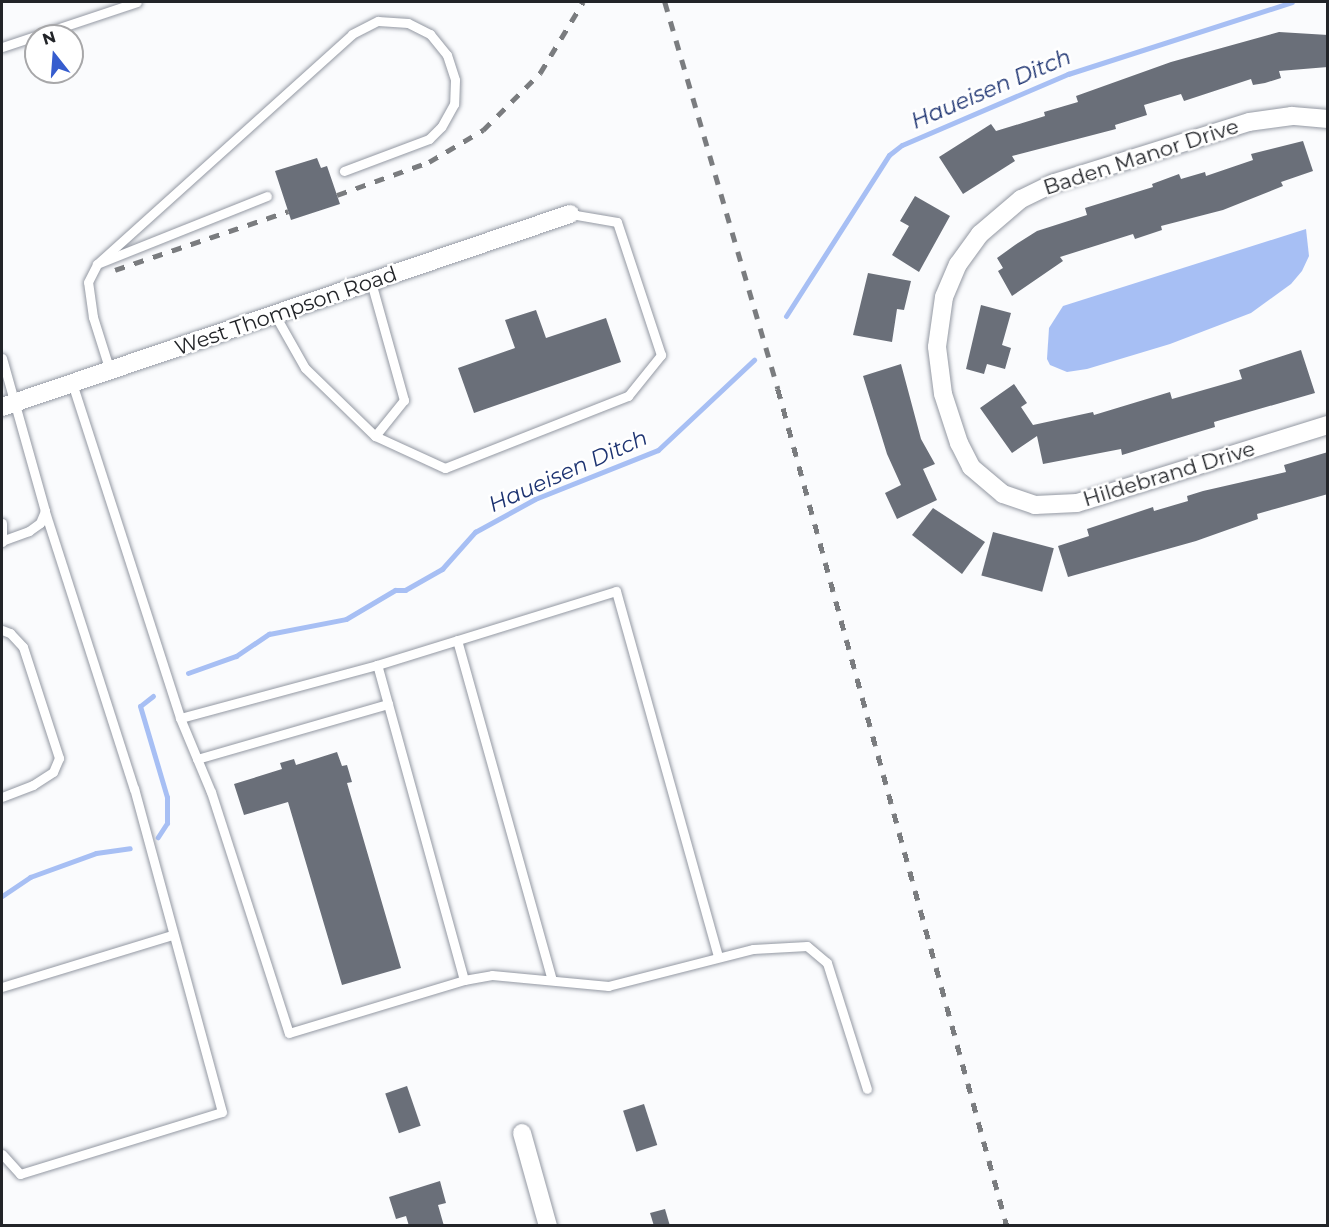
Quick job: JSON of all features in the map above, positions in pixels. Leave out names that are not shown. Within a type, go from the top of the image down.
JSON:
[{"type":"street","name":"Baden Manor Drive","points":[[1009,496],[991,487],[971,467],[959,443],[939,378],[938,329],[944,297],[958,264],[980,234],[1021,199],[1054,183],[1249,122],[1292,116],[1328,119]]},
{"type":"street","name":"West Thompson Road","points":[[8,405],[570,214]]},
{"type":"street","name":"Hildebrand Drive","points":[[1009,496],[1049,507],[1077,503],[1328,425]]},
{"type":"street","points":[[522,1133],[548,1226]]},
{"type":"lane","points":[[2,47],[137,2]]},
{"type":"lane","points":[[110,370],[93,317],[88,282],[97,264],[352,34],[378,21],[408,23],[430,34],[447,55],[455,80],[454,104],[441,127],[429,139],[344,171]]},
{"type":"lane","points":[[97,264],[267,196]]},
{"type":"lane","points":[[275,315],[305,368],[375,436],[445,468],[628,396],[661,355],[617,222],[570,214]]},
{"type":"lane","points":[[371,282],[404,400],[375,436]]},
{"type":"lane","points":[[2,358],[8,405],[45,511],[134,789],[222,1112],[20,1174],[2,1154]]},
{"type":"lane","points":[[72,383],[180,718],[197,759],[289,1033],[464,980],[492,975],[608,986],[718,957],[753,950],[807,946],[827,963],[867,1089]]},
{"type":"lane","points":[[2,523],[3,541],[40,524],[45,511]]},
{"type":"lane","points":[[180,718],[377,665],[616,591],[718,957]]},
{"type":"lane","points":[[2,630],[10,633],[23,647],[59,758],[53,772],[33,785],[2,797]]},
{"type":"lane","points":[[457,640],[552,980]]},
{"type":"lane","points":[[377,665],[464,980]]},
{"type":"lane","points":[[197,759],[388,704]]},
{"type":"lane","points":[[2,987],[172,935]]},
{"type":"water","points":[[1306,229],[1309,256],[1302,271],[1291,284],[1251,313],[1170,344],[1087,369],[1067,372],[1050,365],[1047,359],[1049,328],[1063,306]]},
{"type":"building","points":[[1279,32],[1328,35],[1328,67],[1279,71],[1281,78],[1265,83],[1253,85],[1251,79],[1184,101],[1181,94],[1144,105],[1147,115],[1115,125],[1116,129],[1012,156],[1015,161],[963,194],[939,157],[991,124],[996,131],[1045,116],[1044,112],[1078,102],[1076,96],[1171,62]]},
{"type":"building","points":[[1303,141],[1313,171],[1281,182],[1283,186],[1223,210],[1161,226],[1162,230],[1135,239],[1133,234],[1060,257],[1063,261],[1012,296],[998,271],[1003,268],[997,258],[1037,231],[1087,215],[1085,208],[1153,187],[1152,184],[1179,174],[1181,179],[1205,172],[1206,176],[1253,160],[1251,154]]},
{"type":"building","points":[[317,158],[321,168],[327,166],[340,204],[291,220],[275,171]]},
{"type":"building","points":[[915,196],[950,216],[919,272],[892,255],[909,226],[900,221]]},
{"type":"building","points":[[868,273],[911,281],[904,310],[897,309],[892,342],[853,335]]},
{"type":"building","points":[[981,305],[1011,313],[1002,345],[1011,348],[1005,369],[987,364],[984,374],[966,369]]},
{"type":"building","points":[[536,310],[546,338],[606,318],[621,362],[474,413],[458,368],[515,348],[505,320]]},
{"type":"building","points":[[1301,350],[1315,393],[1214,422],[1215,427],[1122,455],[1121,449],[1043,464],[1037,436],[1012,453],[980,408],[1014,384],[1027,403],[1021,407],[1033,425],[1093,412],[1094,415],[1170,392],[1172,399],[1242,379],[1239,370]]},
{"type":"building","points":[[901,364],[921,439],[935,464],[923,469],[937,500],[897,519],[885,493],[901,485],[887,454],[863,376]]},
{"type":"building","points":[[1328,452],[1328,494],[1257,514],[1258,519],[1196,541],[1068,577],[1058,546],[1089,536],[1087,529],[1153,507],[1154,511],[1188,501],[1187,496],[1203,491],[1286,472],[1284,465]]},
{"type":"building","points":[[933,508],[985,542],[962,574],[912,535]]},
{"type":"building","points":[[993,532],[1054,548],[1042,592],[981,575]]},
{"type":"building","points":[[337,752],[342,766],[347,765],[352,782],[347,783],[401,968],[342,985],[288,802],[244,815],[234,784],[282,769],[280,763],[294,759],[296,765]]},
{"type":"building","points":[[407,1086],[421,1126],[399,1133],[385,1093]]},
{"type":"building","points":[[644,1104],[657,1145],[636,1152],[623,1111]]},
{"type":"building","points":[[440,1181],[446,1203],[438,1205],[444,1226],[409,1226],[406,1216],[396,1219],[389,1197]]},
{"type":"building","points":[[665,1209],[670,1226],[654,1226],[650,1213]]},
{"type":"waterway","name":"Haueisen Ditch","points":[[786,316],[889,155],[902,145],[1068,74],[1292,2]]},
{"type":"waterway","name":"Haueisen Ditch","points":[[188,673],[236,656],[269,634],[346,619],[395,590],[405,590],[442,569],[475,532],[535,499],[658,450],[754,360]]},
{"type":"waterway","name":"Haueisen Ditch","points":[[153,696],[140,706],[167,797],[167,823],[158,837]]},
{"type":"waterway","name":"Haueisen Ditch","points":[[2,896],[30,877],[96,853],[130,848]]},
{"type":"railway","points":[[337,195],[429,162],[483,130],[540,73],[583,2]]},
{"type":"railway","points":[[665,2],[778,389],[1007,1226]]},
{"type":"railway","points":[[115,270],[288,211]]}]
